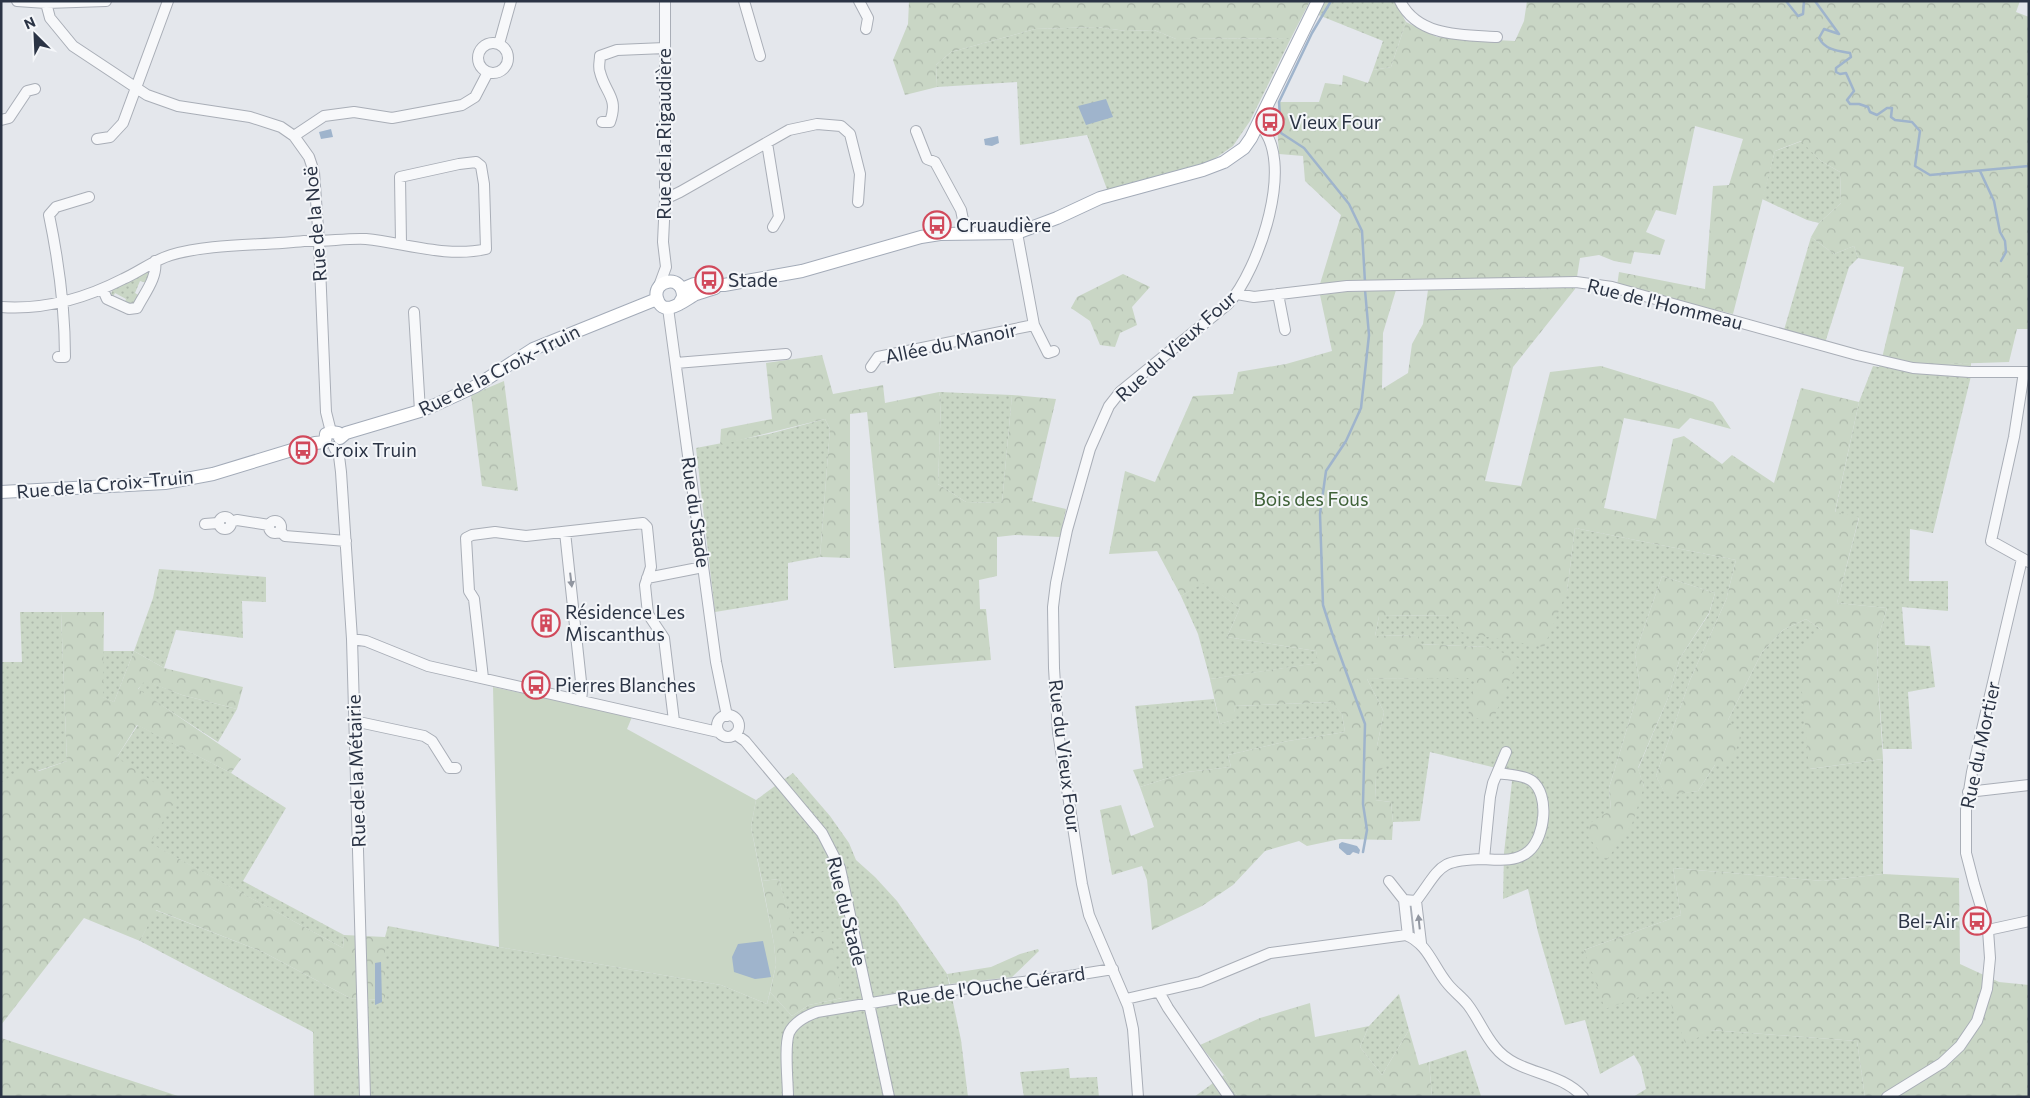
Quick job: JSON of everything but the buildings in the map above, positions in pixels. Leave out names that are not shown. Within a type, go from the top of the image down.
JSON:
[{"type":"main road","points":[[724,285],[677,285],[663,283],[658,292],[663,306],[674,306],[697,294],[724,285],[802,271],[921,237],[940,234],[1017,233],[1057,218],[1100,198],[1203,170],[1224,162],[1244,148],[1258,124],[1318,1]]},
{"type":"main road","points":[[674,306],[683,296],[677,285]]},
{"type":"main road","name":"Rue de la Croix-Truin","points":[[1,492],[165,483],[212,474],[315,443],[332,440],[346,433],[420,411],[476,386],[533,349],[658,292]]},
{"type":"street","points":[[17,1],[46,3],[106,1]]},
{"type":"street","points":[[98,138],[110,137],[123,123],[168,1]]},
{"type":"street","points":[[499,44],[511,1]]},
{"type":"street","name":"Rue de la Rigaudière","points":[[665,1],[665,198],[663,242],[666,267],[677,285]]},
{"type":"street","points":[[744,1],[760,56]]},
{"type":"street","points":[[859,1],[868,18],[866,29]]},
{"type":"street","points":[[1400,1],[1410,17],[1431,29],[1454,34],[1497,37]]},
{"type":"street","name":"Rue de la Noë","points":[[46,3],[50,18],[72,46],[137,89],[162,101],[178,106],[250,117],[281,127],[294,136],[308,157],[314,172],[326,412],[332,440]]},
{"type":"street","points":[[489,44],[499,44],[506,51],[508,61],[503,70],[488,72],[481,67],[478,58],[479,53],[489,44]]},
{"type":"street","points":[[602,122],[610,122],[614,111],[611,98],[599,71],[602,54],[617,50],[665,48]]},
{"type":"street","points":[[294,136],[324,116],[354,112],[392,118],[462,105],[475,97],[488,72]]},
{"type":"street","points":[[1,120],[9,118],[28,91],[35,89]]},
{"type":"street","points":[[665,198],[680,192],[789,130],[817,124],[841,126],[850,134],[860,174],[858,202]]},
{"type":"street","name":"Rue du Vieux Four","points":[[1138,1097],[1133,1029],[1126,999],[1089,916],[1058,732],[1053,616],[1056,583],[1067,530],[1090,449],[1109,406],[1120,392],[1228,304],[1237,294],[1256,259],[1269,216],[1274,185],[1274,153],[1269,137],[1258,124]]},
{"type":"street","points":[[916,131],[927,159],[934,162],[961,210],[966,234]]},
{"type":"street","points":[[767,143],[779,217],[773,227]]},
{"type":"street","points":[[1,307],[31,306],[63,301],[102,290],[155,261],[183,252],[211,248],[363,239],[449,250],[474,252],[486,249],[484,184],[481,166],[476,162],[459,164],[400,177],[401,243]]},
{"type":"street","points":[[58,358],[64,357],[63,301],[57,252],[49,216],[56,207],[89,197]]},
{"type":"street","name":"Allée du Manoir","points":[[1017,233],[1034,325],[1048,353],[1054,351]]},
{"type":"street","points":[[102,290],[107,299],[129,309],[137,308],[157,268],[155,261]]},
{"type":"street","name":"Rue de la Rigaudière","points":[[658,292],[666,267]]},
{"type":"street","name":"Rue de l'Hommeau","points":[[1237,294],[1254,297],[1347,286],[1576,282],[1612,287],[1857,355],[1913,368],[1968,372],[2026,372]]},
{"type":"street","points":[[1278,294],[1285,330]]},
{"type":"street","name":"Rue du Stade","points":[[674,306],[676,363],[716,662],[727,716]]},
{"type":"street","points":[[414,312],[420,411]]},
{"type":"street","name":"Allée du Manoir","points":[[871,367],[878,357],[1034,325]]},
{"type":"street","points":[[676,363],[786,354]]},
{"type":"street","points":[[2025,560],[1992,543],[1991,538],[2014,437],[2026,372]]},
{"type":"street","name":"Rue de la Métairie","points":[[332,440],[342,472],[352,639],[365,1097]]},
{"type":"street","points":[[205,524],[218,523],[221,528],[225,529],[230,526],[231,522],[237,520],[269,525],[271,532],[274,534],[280,531],[285,536],[346,541]]},
{"type":"street","points":[[482,678],[474,599],[469,591],[466,538],[472,535],[495,532],[526,536],[643,523],[647,527],[651,566],[645,585],[648,614],[664,638],[674,722]]},
{"type":"street","points":[[565,532],[582,691],[581,701]]},
{"type":"street","name":"Rue du Mortier","points":[[1887,1097],[1942,1063],[1960,1046],[1977,1021],[1987,989],[1990,958],[1988,930],[1966,853],[1965,824],[1968,792],[2025,560]]},
{"type":"street","points":[[647,578],[703,567]]},
{"type":"street","points":[[352,639],[366,641],[428,666],[718,732],[726,737],[735,734],[738,728],[737,722],[733,717],[727,716],[718,722],[718,732]]},
{"type":"street","points":[[354,721],[424,736],[432,741],[448,768],[456,768]]},
{"type":"street","name":"Rue du Stade","points":[[735,734],[744,741],[812,820],[840,868],[889,1097]]},
{"type":"street","points":[[1484,859],[1490,798],[1506,752]]},
{"type":"street","points":[[1499,773],[1530,779],[1542,794],[1544,815],[1536,842],[1529,851],[1519,857],[1508,860],[1458,860],[1449,862],[1439,869],[1416,901],[1421,943],[1447,984],[1468,1005],[1494,1046],[1506,1059],[1556,1079],[1583,1097]]},
{"type":"street","points":[[1968,792],[2029,786]]},
{"type":"street","points":[[1389,881],[1404,900],[1408,936]]},
{"type":"street","points":[[1404,900],[1416,901]]},
{"type":"street","points":[[1988,930],[2029,921]]},
{"type":"street","points":[[1126,999],[1200,982],[1270,953],[1297,948],[1408,936],[1421,943]]},
{"type":"street","name":"Rue de l'Ouche Gérard","points":[[788,1097],[787,1047],[789,1034],[804,1017],[817,1012],[944,991],[1057,978],[1113,969]]},
{"type":"street","points":[[1159,992],[1229,1097]]},
{"type":"green space","points":[[909,1],[1310,1],[1291,38],[1176,39],[1154,30],[1126,31],[1097,27],[1035,29],[951,52],[936,65],[937,87],[905,95],[893,60],[908,24]]},
{"type":"green space","points":[[1310,1],[1395,1],[1406,22],[1391,67],[1373,70],[1383,41],[1306,10]]},
{"type":"green space","name":"Bois des Fous","points":[[1527,1],[2020,1],[2016,12],[2029,17],[2029,329],[2017,329],[2009,362],[1916,365],[1882,358],[1904,267],[1858,258],[1854,246],[1834,254],[1811,237],[1819,223],[1841,203],[1840,172],[1821,161],[1801,141],[1775,151],[1733,314],[1617,286],[1619,272],[1705,289],[1713,186],[1729,185],[1743,139],[1695,126],[1676,215],[1656,210],[1646,232],[1665,240],[1660,255],[1634,252],[1631,264],[1614,261],[1599,255],[1580,258],[1575,289],[1513,367],[1485,481],[1521,486],[1550,372],[1601,366],[1713,402],[1731,429],[1690,418],[1679,429],[1624,418],[1604,508],[1656,519],[1673,439],[1684,436],[1722,464],[1732,455],[1774,483],[1801,388],[1859,402],[1835,512],[1859,517],[1837,603],[1887,608],[1878,638],[1877,667],[1883,759],[1809,769],[1800,670],[1801,649],[1822,630],[1806,619],[1783,630],[1762,652],[1728,720],[1741,738],[1729,764],[1715,765],[1698,791],[1666,796],[1656,776],[1690,680],[1726,600],[1736,560],[1575,528],[1567,591],[1544,647],[1460,632],[1452,615],[1379,616],[1375,636],[1418,635],[1418,644],[1486,647],[1519,658],[1492,722],[1468,716],[1475,678],[1367,679],[1384,712],[1377,746],[1388,762],[1376,776],[1375,800],[1391,802],[1392,840],[1340,839],[1307,846],[1299,841],[1265,851],[1233,885],[1202,906],[1152,930],[1147,880],[1142,866],[1112,875],[1100,810],[1121,805],[1131,836],[1154,827],[1140,787],[1187,772],[1231,767],[1228,755],[1288,741],[1345,732],[1342,714],[1331,702],[1234,706],[1236,719],[1220,724],[1210,679],[1318,663],[1316,651],[1227,637],[1240,608],[1204,583],[1181,596],[1157,551],[1109,554],[1125,471],[1155,482],[1193,396],[1233,394],[1238,372],[1286,364],[1332,351],[1320,295],[1396,290],[1383,333],[1382,389],[1408,373],[1412,344],[1423,324],[1428,280],[1320,284],[1341,215],[1305,181],[1303,156],[1279,154],[1277,125],[1280,102],[1319,102],[1325,83],[1342,85],[1343,75],[1368,83],[1373,70],[1391,67],[1406,22],[1437,37],[1515,41],[1524,21]]},
{"type":"green space","points":[[1097,27],[1126,31],[1154,30],[1176,39],[1291,38],[1250,121],[1233,146],[1204,166],[1108,192],[1087,135],[1020,145],[1017,82],[937,87],[936,65],[951,52],[1035,29]]},
{"type":"green space","points":[[1802,141],[1821,161],[1840,172],[1841,203],[1819,223],[1807,220],[1762,199],[1775,151]]},
{"type":"green space","points":[[1811,237],[1834,254],[1854,246],[1858,258],[1849,267],[1825,343],[1784,330]]},
{"type":"green space","points":[[148,269],[150,270],[147,283],[140,281],[135,293],[140,296],[135,304],[124,304],[126,299],[115,293],[112,299],[110,296],[113,289]]},
{"type":"green space","points":[[1123,274],[1150,287],[1132,307],[1137,325],[1120,333],[1115,347],[1100,345],[1090,321],[1071,308],[1077,297]]},
{"type":"green space","points":[[822,355],[833,394],[883,385],[885,403],[939,392],[941,401],[938,484],[966,502],[1002,503],[1012,395],[1056,399],[1032,501],[1066,509],[1060,537],[1015,535],[997,537],[997,576],[979,580],[980,609],[986,609],[991,660],[894,668],[867,412],[850,414],[850,558],[820,557],[830,429],[825,419],[720,445],[721,429],[772,419],[766,363]]},
{"type":"green space","points":[[1882,358],[1916,365],[1971,363],[1971,376],[1933,533],[1910,529],[1909,581],[1948,581],[1948,611],[1902,607],[1905,645],[1930,646],[1935,687],[1908,692],[1912,749],[1883,749],[1877,667],[1878,638],[1887,608],[1837,603],[1859,518],[1835,513],[1859,402],[1873,366],[1879,367]]},
{"type":"green space","points":[[504,381],[518,491],[482,486],[471,395]]},
{"type":"green space","points":[[939,392],[1012,395],[1002,503],[966,502],[938,484],[941,401]]},
{"type":"green space","points":[[825,419],[830,429],[820,557],[788,563],[788,600],[715,612],[696,448],[769,434]]},
{"type":"green space","points":[[1575,528],[1736,560],[1726,600],[1690,680],[1656,776],[1666,795],[1698,791],[1715,765],[1728,720],[1762,652],[1783,630],[1806,619],[1822,630],[1810,769],[1883,759],[1883,874],[1823,881],[1673,868],[1681,915],[1584,950],[1665,988],[1710,1030],[1857,1041],[1865,1097],[1633,1097],[1646,1089],[1641,1067],[1634,1055],[1600,1074],[1585,1020],[1565,1025],[1538,932],[1528,889],[1503,899],[1504,853],[1513,772],[1430,752],[1420,821],[1393,822],[1391,802],[1375,800],[1377,746],[1384,712],[1367,679],[1475,677],[1486,647],[1418,644],[1418,635],[1375,636],[1379,616],[1452,615],[1567,591]],"holes":[[[1662,576],[1715,593],[1709,614],[1680,658],[1668,698],[1638,769],[1644,787],[1611,810],[1609,788],[1640,686],[1635,654]]]},
{"type":"green space","points":[[159,569],[266,577],[266,602],[242,601],[243,638],[176,630],[164,668],[134,651],[153,598]]},
{"type":"green space","points":[[1662,576],[1715,593],[1709,613],[1680,658],[1668,698],[1638,768],[1644,787],[1632,824],[1606,861],[1588,836],[1590,823],[1611,810],[1609,788],[1640,686],[1635,654]]},
{"type":"green space","points":[[1204,582],[1240,608],[1227,637],[1316,651],[1319,663],[1210,679],[1198,634],[1181,596]]},
{"type":"green space","points":[[20,612],[61,612],[67,761],[1,783],[1,662],[22,662]]},
{"type":"green space","points":[[61,612],[104,612],[103,697],[114,702],[134,651],[164,668],[243,687],[237,709],[182,695],[145,681],[138,689],[241,759],[231,773],[137,725],[117,757],[177,798],[150,843],[343,948],[344,935],[385,937],[385,1000],[350,998],[263,952],[156,910],[140,941],[84,918],[1,1025],[1,783],[27,765],[39,771],[67,761]]},
{"type":"green space","points":[[103,651],[134,651],[114,702],[102,697]]},
{"type":"green space","points":[[144,680],[182,695],[237,709],[218,742],[138,690]]},
{"type":"green space","points":[[493,687],[632,717],[627,729],[756,800],[751,827],[774,944],[776,965],[767,1004],[721,985],[499,947]]},
{"type":"green space","points":[[1214,699],[1220,724],[1235,719],[1234,706],[1332,702],[1342,714],[1345,732],[1288,741],[1228,755],[1231,767],[1187,772],[1140,787],[1133,770],[1143,768],[1135,706]]},
{"type":"green space","points":[[138,725],[231,773],[286,808],[243,881],[344,935],[343,948],[149,843],[117,757]]},
{"type":"green space","points":[[793,773],[830,816],[849,843],[856,860],[897,901],[947,974],[961,1040],[968,1097],[314,1097],[313,1032],[140,941],[155,910],[263,952],[350,998],[384,1000],[385,937],[388,926],[721,985],[767,1004],[770,992],[792,1016],[809,1005],[842,998],[793,936],[779,879],[762,881],[751,827],[756,800]]},
{"type":"green space","points":[[1673,868],[1823,881],[1883,874],[1959,878],[1960,964],[1999,982],[2029,985],[2029,1097],[1865,1097],[1857,1041],[1710,1030],[1686,1045],[1665,988],[1605,1009],[1584,950],[1681,915]]},
{"type":"green space","points":[[779,879],[794,936],[830,931],[842,998],[809,1005],[792,1016],[770,992],[776,965],[762,881]]},
{"type":"green space","points":[[1038,949],[1039,951],[1012,977],[950,984],[947,974],[991,967],[1020,954]]},
{"type":"green space","points":[[1399,994],[1409,1030],[1382,1075],[1360,1047],[1369,1026]]},
{"type":"green space","points":[[1310,1003],[1315,1037],[1369,1026],[1360,1047],[1382,1075],[1409,1030],[1419,1065],[1429,1062],[1432,1097],[1238,1097],[1224,1075],[1200,1045],[1260,1018]]},
{"type":"green space","points":[[1,1038],[181,1097],[1,1097]]},
{"type":"green space","points":[[1466,1050],[1481,1096],[1432,1097],[1429,1062]]},
{"type":"green space","points":[[1069,1068],[1070,1078],[1097,1077],[1099,1097],[1024,1097],[1020,1072]]},
{"type":"green space","points":[[1224,1075],[1238,1097],[1194,1097]]},
{"type":"water","points":[[1106,99],[1113,117],[1086,125],[1078,106]]},
{"type":"water","points":[[331,129],[333,137],[321,139],[319,132]]},
{"type":"water","points":[[998,136],[999,143],[992,146],[985,145],[984,139]]},
{"type":"water","points":[[1342,842],[1357,846],[1360,850],[1359,854],[1353,852],[1347,855],[1339,848],[1339,844]]},
{"type":"water","points":[[763,941],[771,977],[755,979],[734,972],[732,957],[738,944]]},
{"type":"water","points":[[381,962],[382,1002],[375,1005],[375,963]]},
{"type":"waterway","points":[[1331,1],[1312,33],[1279,102],[1281,133],[1304,148],[1349,204],[1362,231],[1365,282]]},
{"type":"waterway","points":[[1786,1],[1798,16],[1803,14],[1804,1]]},
{"type":"waterway","points":[[1815,1],[1839,34],[1824,29],[1819,38],[1832,49],[1850,53],[1851,57],[1836,68],[1836,72],[1840,74],[1846,73],[1854,91],[1847,100],[1850,104],[1868,107],[1870,112],[1877,115],[1887,108],[1892,108],[1891,117],[1895,120],[1912,122],[1920,131],[1915,166],[1930,175],[2029,166]]},
{"type":"waterway","points":[[1980,171],[1994,201],[2000,232],[2005,241],[2006,252],[2001,261]]},
{"type":"waterway","points":[[1363,852],[1367,830],[1363,804],[1365,724],[1323,605],[1320,514],[1326,471],[1346,441],[1361,408],[1369,335],[1365,290]]},
{"type":"place","name":"Vieux Four","points":[[1270,122]]},
{"type":"place","name":"Cruaudière","points":[[937,225]]},
{"type":"place","name":"Stade","points":[[709,280]]},
{"type":"place","name":"Croix Truin","points":[[303,450]]},
{"type":"place","name":"Résidence Les Miscanthus","points":[[546,623]]},
{"type":"place","name":"Pierres Blanches","points":[[536,685]]},
{"type":"place","name":"Bel-Air","points":[[1977,921]]}]
